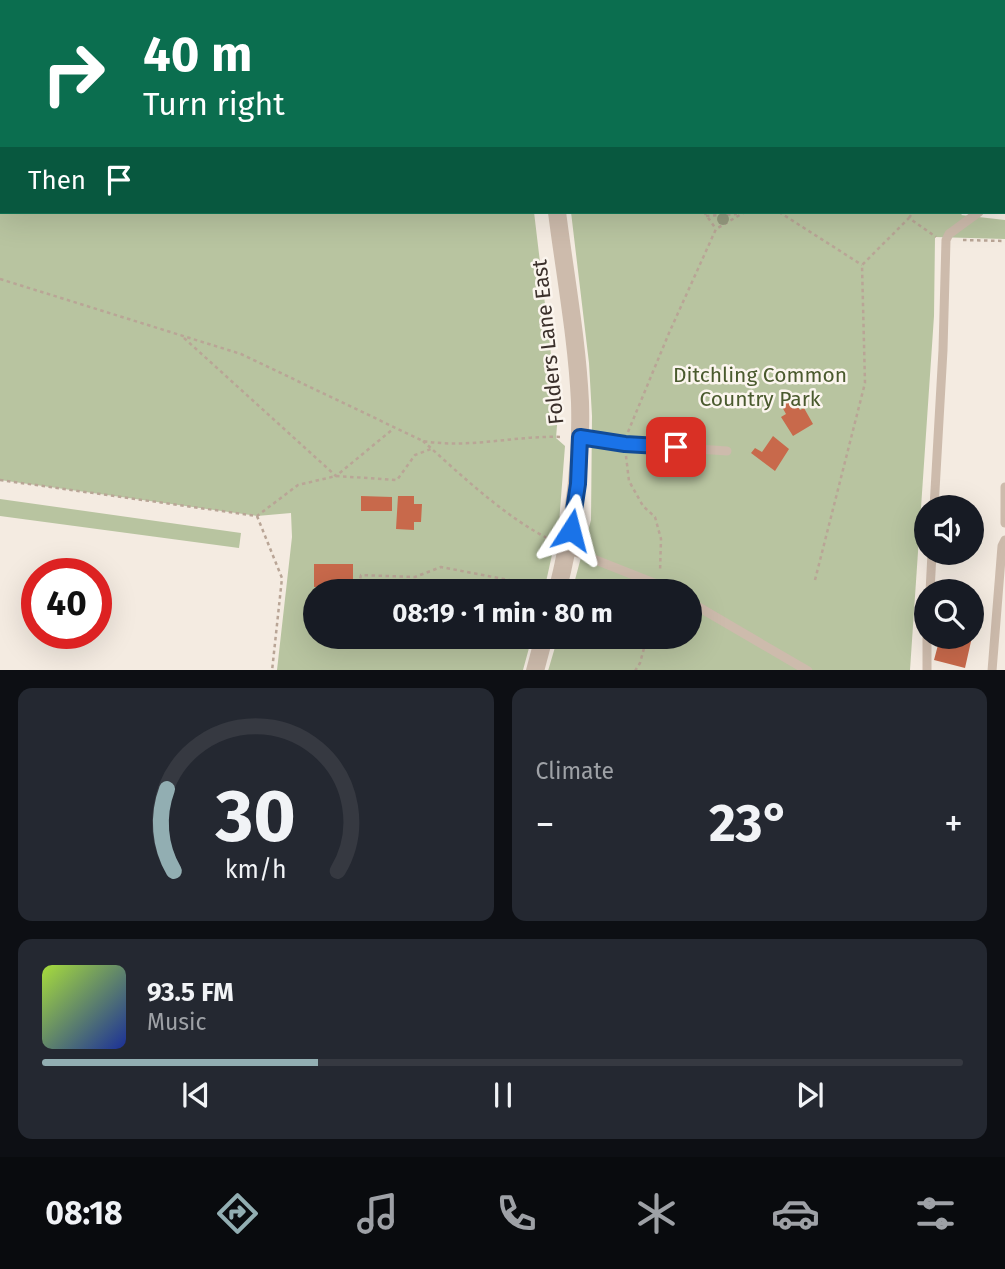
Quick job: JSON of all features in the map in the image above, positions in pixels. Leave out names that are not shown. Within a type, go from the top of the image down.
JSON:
[{"type":"street","name":"Folders Lane East","points":[[557,214],[575,357],[580,437],[578,484],[568,549],[560,579]]},
{"type":"street","points":[[535,670],[541,649]]},
{"type":"lane","points":[[935,495],[946,240],[949,234],[976,214]]},
{"type":"lane","points":[[580,437],[625,444],[727,451]]},
{"type":"lane","points":[[1005,487],[1005,523]]},
{"type":"lane","points":[[992,670],[1005,540]]},
{"type":"lane","points":[[568,549],[644,579]]},
{"type":"lane","points":[[702,609],[808,670]]},
{"type":"lane","points":[[927,649],[927,670]]},
{"type":"path","points":[[705,214],[740,214]]},
{"type":"path","points":[[705,214],[716,229]]},
{"type":"path","points":[[659,579],[661,540],[655,517],[643,506],[629,481],[625,444],[631,421],[716,229],[740,214]]},
{"type":"path","points":[[782,214],[862,265]]},
{"type":"path","points":[[815,580],[865,383],[862,265],[912,214]]},
{"type":"path","points":[[909,218],[928,233],[946,240],[1005,241]]},
{"type":"path","points":[[0,279],[241,354],[337,399],[393,429],[423,441],[448,445],[547,436],[580,437]]},
{"type":"path","points":[[182,335],[336,477]]},
{"type":"path","points":[[336,477],[393,429]]},
{"type":"path","points":[[423,441],[480,491],[540,535],[568,549]]},
{"type":"path","points":[[0,480],[257,516],[298,485],[336,477],[397,480],[415,454],[432,449]]},
{"type":"path","points":[[257,516],[282,578],[272,670]]},
{"type":"path","points":[[360,579],[361,575],[415,577],[441,567],[502,579]]},
{"type":"path","points":[[635,670],[644,649]]},
{"type":"green space","points":[[0,214],[534,214],[558,413],[556,438],[565,446],[559,523],[547,579],[303,579],[303,649],[529,649],[523,670],[277,670],[292,537],[291,513],[257,516],[0,480]]},
{"type":"green space","name":"Ditchling Common Country Park","points":[[571,214],[962,214],[1005,220],[1005,239],[935,237],[934,316],[922,495],[914,495],[914,565],[917,565],[916,579],[914,579],[910,670],[548,670],[554,649],[702,649],[702,579],[575,579],[591,520],[592,416],[589,363]]},
{"type":"green space","points":[[0,499],[241,533],[239,548],[0,516]]},
{"type":"building","points":[[793,398],[800,410],[804,408],[813,424],[793,436],[781,417],[786,414],[781,405]]},
{"type":"building","points":[[773,436],[789,449],[775,471],[751,453],[755,448],[762,452]]},
{"type":"building","points":[[361,496],[392,497],[392,511],[361,511]]},
{"type":"building","points":[[398,496],[414,496],[414,504],[422,504],[421,522],[414,522],[414,530],[396,529]]},
{"type":"building","points":[[314,564],[353,564],[353,579],[314,579]]},
{"type":"building","points":[[937,649],[969,649],[965,668],[934,660]]},
{"type":"route","points":[[571,530],[578,484],[580,437],[625,444],[676,447]]}]
